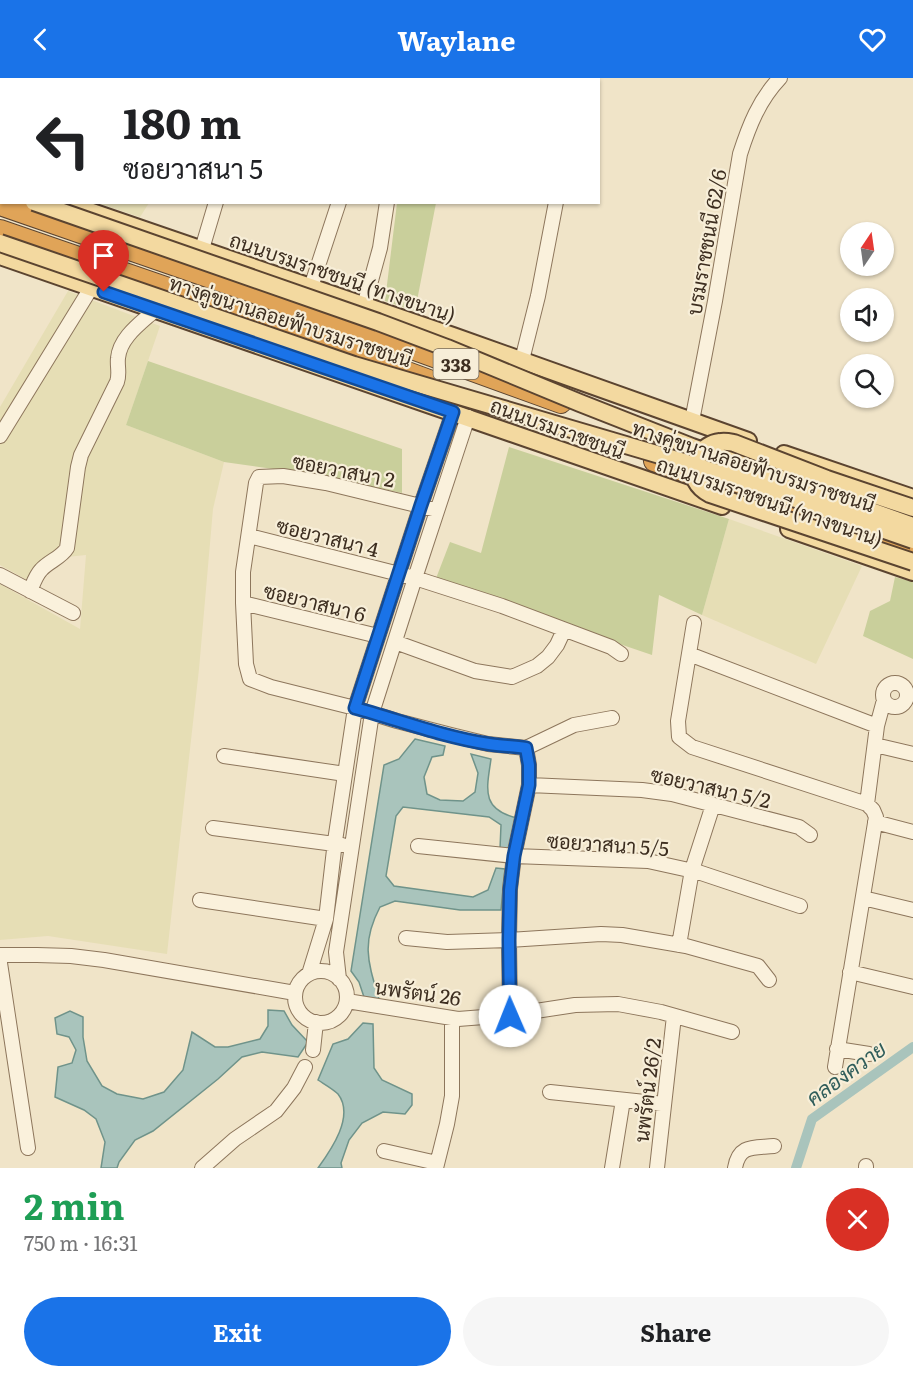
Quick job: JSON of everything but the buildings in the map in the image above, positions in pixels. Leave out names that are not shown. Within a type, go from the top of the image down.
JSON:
[{"type":"highway","name":"ถนนบรมราชชนนี","points":[[0,205],[346,325],[559,402],[913,520]]},
{"type":"highway","name":"ถนนบรมราชชนนี","points":[[0,230],[331,344],[557,428],[913,549]]},
{"type":"main road","name":"ทางคู่ขนานลอยฟ้าบรมราชชนนี","points":[[40,204],[378,322],[692,447],[913,526]]},
{"type":"main road","name":"ถนนบรมราชชนนี (ทางขนาน)","points":[[69,204],[913,498]]},
{"type":"main road","name":"ทางคู่ขนานลอยฟ้าบรมราชชนนี","points":[[0,243],[354,365],[693,465],[913,540]]},
{"type":"main road","name":"ถนนบรมราชชนนี (ทางขนาน)","points":[[0,256],[913,572]]},
{"type":"main road","points":[[913,508],[734,443],[723,441],[714,443],[705,448],[695,464],[696,482],[710,494],[913,562]]},
{"type":"street","name":"บรมราชชนนี 62/6","points":[[692,421],[740,154],[758,106],[780,78]]},
{"type":"street","points":[[202,249],[215,204]]},
{"type":"street","points":[[311,287],[338,204]]},
{"type":"street","points":[[364,306],[380,248],[387,204]]},
{"type":"street","points":[[522,360],[538,296],[556,204]]},
{"type":"street","points":[[0,436],[91,288]]},
{"type":"street","points":[[30,591],[42,568],[64,553],[67,548],[81,455],[117,382],[118,358],[126,339],[155,310]]},
{"type":"street","points":[[309,974],[326,919],[355,708],[421,505],[461,415]]},
{"type":"street","points":[[339,979],[336,952],[372,713],[437,510],[461,415]]},
{"type":"street","name":"ซอยวาสนา 2","points":[[249,536],[256,483],[259,477],[283,476],[326,483],[437,510]]},
{"type":"street","points":[[249,536],[243,572],[243,603],[246,664],[250,679],[272,687],[488,744],[526,748],[574,725],[612,718]]},
{"type":"street","name":"ซอยวาสนา 4","points":[[249,536],[415,578],[502,606],[611,647],[621,654]]},
{"type":"street","points":[[0,575],[73,613]]},
{"type":"street","name":"ซอยวาสนา 6","points":[[243,603],[378,636]]},
{"type":"street","points":[[694,623],[678,721],[679,737],[692,747],[867,804],[875,812],[863,898],[834,1067]]},
{"type":"street","points":[[395,642],[475,671],[512,677],[537,666],[548,657],[564,630]]},
{"type":"street","points":[[689,654],[877,726]]},
{"type":"street","points":[[894,683],[901,685],[909,700],[893,707],[884,700],[882,696],[884,689],[894,683]]},
{"type":"street","points":[[867,804],[877,726],[884,700]]},
{"type":"street","points":[[874,745],[913,754]]},
{"type":"street","points":[[510,1016],[510,890],[514,856],[529,785],[526,748]]},
{"type":"street","points":[[224,756],[345,774]]},
{"type":"street","name":"ซอยวาสนา 5/2","points":[[529,785],[642,790],[672,794],[799,827],[810,835]]},
{"type":"street","points":[[679,945],[692,870],[713,805]]},
{"type":"street","points":[[875,822],[913,832]]},
{"type":"street","points":[[213,828],[353,847]]},
{"type":"street","name":"ซอยวาสนา 5/5","points":[[418,846],[514,856],[648,861],[692,870],[800,906]]},
{"type":"street","points":[[863,898],[913,910]]},
{"type":"street","points":[[200,900],[326,919]]},
{"type":"street","points":[[406,938],[447,942],[601,934],[632,937],[679,945],[758,966],[769,980]]},
{"type":"street","points":[[0,955],[38,954],[105,960],[295,993]]},
{"type":"street","points":[[0,963],[27,1148]]},
{"type":"street","points":[[326,972],[339,979],[344,986],[347,1001],[345,1008],[334,1020],[327,1023],[310,1021],[298,1009],[295,993],[298,985],[309,974],[326,972]]},
{"type":"street","points":[[850,972],[913,987]]},
{"type":"street","name":"นพรัตน์ 26","points":[[347,1001],[452,1018],[510,1016],[575,1005],[618,1004],[661,1012],[732,1032]]},
{"type":"street","name":"นพรัตน์ 26/2","points":[[657,1168],[674,1017]]},
{"type":"street","points":[[384,1151],[436,1166],[452,1096],[452,1018]]},
{"type":"street","points":[[313,1050],[316,1022]]},
{"type":"street","points":[[837,1049],[869,1054]]},
{"type":"street","points":[[202,1168],[235,1140],[276,1111],[294,1088],[305,1067]]},
{"type":"street","points":[[550,1092],[664,1104]]},
{"type":"street","points":[[612,1168],[623,1100]]},
{"type":"street","points":[[735,1168],[742,1151],[774,1146]]},
{"type":"shaded area","points":[[100,204],[148,204],[140,217]]},
{"type":"shaded area","points":[[68,291],[160,326],[126,425],[224,462],[213,509],[199,669],[167,954],[48,936],[0,940],[0,584],[80,629],[86,555],[47,559],[29,581],[0,565],[0,407]]},
{"type":"shaded area","points":[[729,519],[862,566],[816,664],[702,615]]},
{"type":"green space","points":[[397,204],[436,204],[415,311],[385,301]]},
{"type":"green space","points":[[148,361],[402,449],[402,493],[329,477],[224,462],[126,425]]},
{"type":"green space","points":[[509,447],[729,519],[702,615],[659,595],[652,655],[435,581],[450,542],[481,553]]},
{"type":"green space","points":[[895,577],[913,582],[913,659],[863,636],[870,611],[890,601]]},
{"type":"water","points":[[415,739],[445,746],[443,755],[432,757],[424,777],[427,794],[440,800],[463,801],[475,792],[478,773],[471,754],[491,759],[488,788],[491,803],[505,814],[517,818],[509,851],[500,849],[501,825],[489,817],[403,807],[396,816],[386,876],[394,886],[473,897],[488,890],[496,868],[505,869],[501,910],[460,910],[395,901],[380,907],[368,942],[369,963],[379,999],[364,997],[359,982],[351,971],[384,765],[399,759]]},
{"type":"water","points":[[268,1010],[284,1011],[292,1025],[308,1042],[298,1057],[262,1052],[242,1057],[153,1131],[135,1140],[117,1168],[101,1168],[105,1142],[96,1119],[84,1110],[55,1097],[58,1067],[72,1063],[76,1050],[69,1037],[57,1034],[55,1018],[70,1011],[83,1017],[83,1037],[87,1061],[102,1086],[117,1094],[143,1099],[164,1092],[183,1070],[192,1032],[215,1047],[228,1047],[260,1039],[268,1026]]},
{"type":"water","points":[[363,1023],[373,1024],[374,1068],[382,1080],[412,1094],[412,1105],[405,1114],[383,1112],[362,1123],[349,1140],[341,1163],[342,1168],[318,1168],[335,1142],[343,1122],[344,1112],[343,1103],[338,1094],[318,1080],[333,1044],[348,1039]]},
{"type":"waterway","name":"คลองควาย","points":[[796,1168],[812,1119],[913,1047]]},
{"type":"route","points":[[104,292],[453,412],[355,708],[488,744],[526,748],[529,785],[514,856],[510,890],[510,1016]]}]
